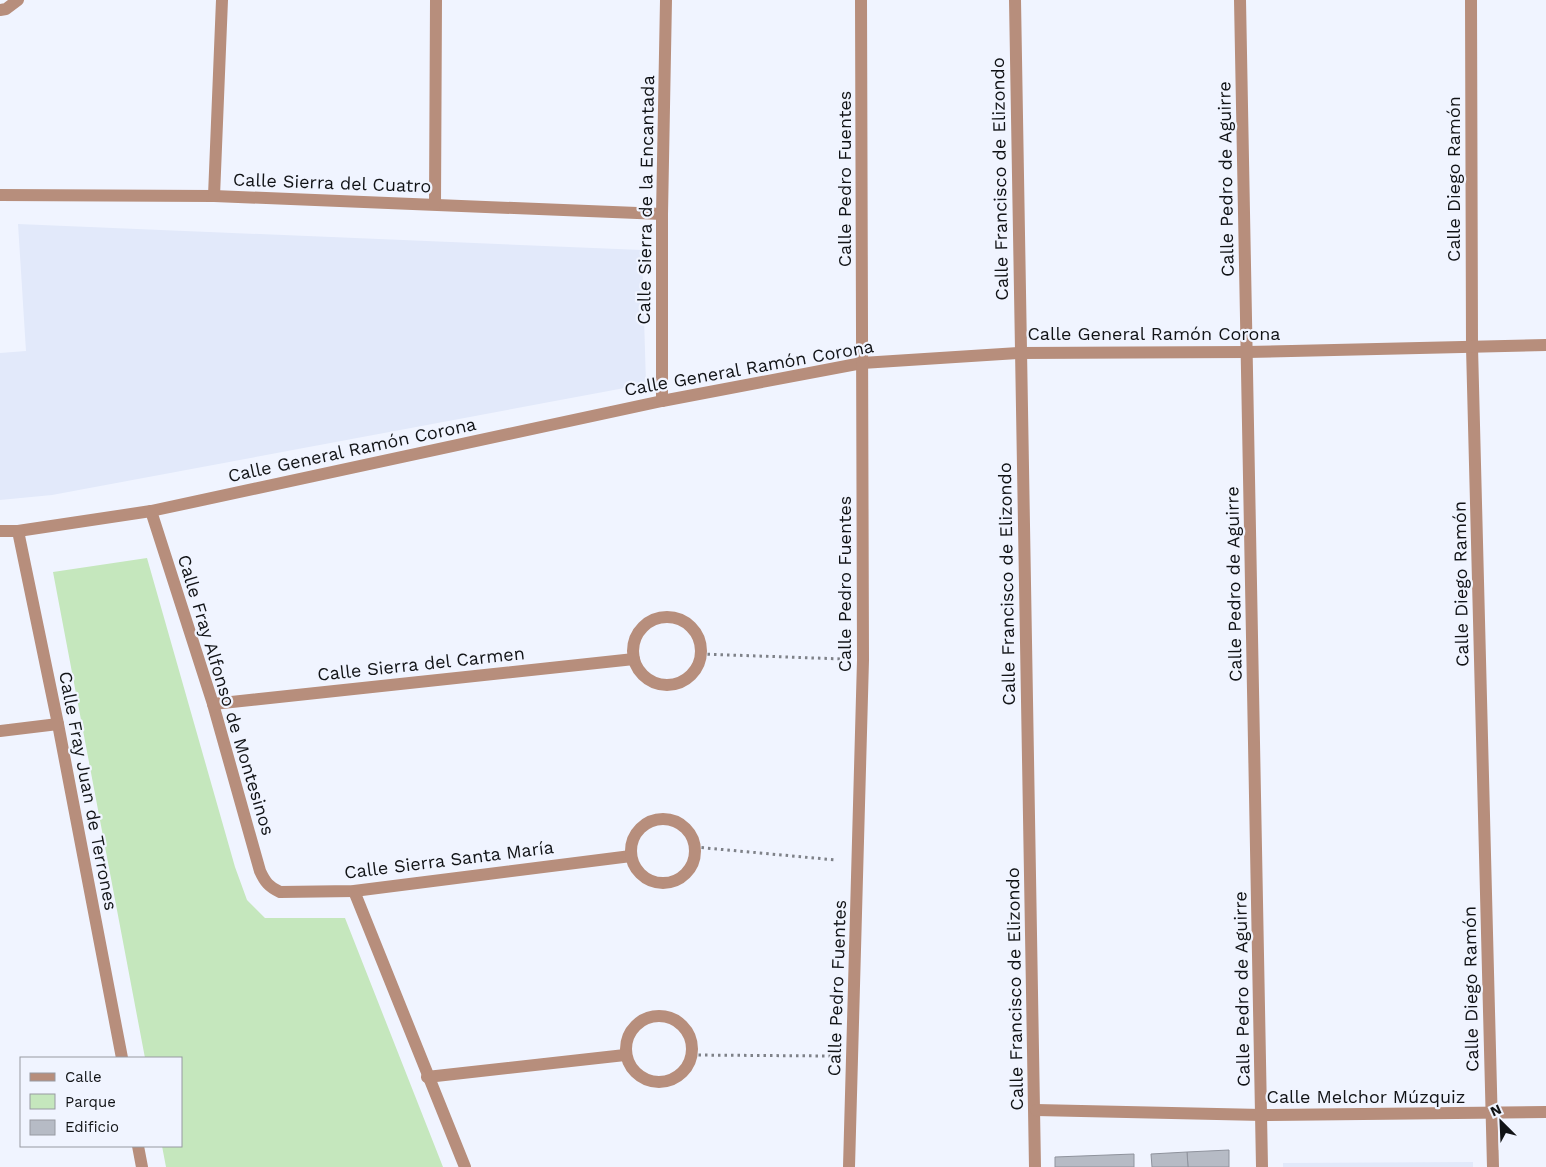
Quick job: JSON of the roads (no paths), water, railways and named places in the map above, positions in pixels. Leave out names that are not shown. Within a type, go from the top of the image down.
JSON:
[{"type":"street","points":[[0,10],[6,9],[18,0]]},
{"type":"street","points":[[214,196],[222,0]]},
{"type":"street","points":[[435,204],[436,0]]},
{"type":"street","name":"Calle Sierra de la Encantada","points":[[662,401],[662,214],[666,0]]},
{"type":"street","name":"Calle Pedro Fuentes","points":[[849,1167],[863,660],[861,0]]},
{"type":"street","name":"Calle Francisco de Elizondo","points":[[1015,0],[1020,353],[1036,1110],[1035,1167]]},
{"type":"street","name":"Calle Pedro de Aguirre","points":[[1240,0],[1262,1167]]},
{"type":"street","name":"Calle Diego Ramón","points":[[1471,0],[1472,347],[1493,1167]]},
{"type":"street","name":"Calle Sierra del Cuatro","points":[[0,195],[214,196],[662,214]]},
{"type":"street","name":"Calle General Ramón Corona","points":[[0,531],[18,531],[151,510],[662,401],[862,363],[1020,353],[1247,352],[1546,345]]},
{"type":"street","name":"Calle Fray Alfonso de Montesinos","points":[[151,510],[213,704],[260,871],[264,881],[271,888]]},
{"type":"street","name":"Calle Fray Juan de Terrones","points":[[18,531],[58,724],[122,1057]]},
{"type":"street","points":[[664,617],[676,618],[686,623],[695,632],[700,642],[701,654],[698,665],[691,675],[681,682],[670,685],[658,684],[647,679],[638,670],[634,659],[633,648],[640,632],[653,620],[664,617]]},
{"type":"street","name":"Calle Sierra del Carmen","points":[[213,704],[634,659]]},
{"type":"street","points":[[0,731],[58,724]]},
{"type":"street","points":[[653,821],[675,822],[691,836],[694,847],[694,858],[690,868],[683,877],[668,882],[651,881],[642,875],[635,866],[631,856],[635,835],[643,826],[653,821]]},
{"type":"street","name":"Calle Sierra Santa María","points":[[271,888],[280,892],[354,891],[631,856]]},
{"type":"street","points":[[354,891],[427,1077],[465,1167]]},
{"type":"street","points":[[662,1015],[677,1020],[687,1030],[692,1041],[692,1055],[680,1075],[664,1082],[650,1082],[638,1076],[629,1066],[625,1055],[630,1031],[636,1024],[650,1016],[662,1015]]},
{"type":"street","points":[[427,1077],[625,1055]]},
{"type":"street","name":"Calle Melchor Múzquiz","points":[[1036,1110],[1262,1115],[1546,1112]]},
{"type":"street","points":[[138,1147],[142,1167]]}]
